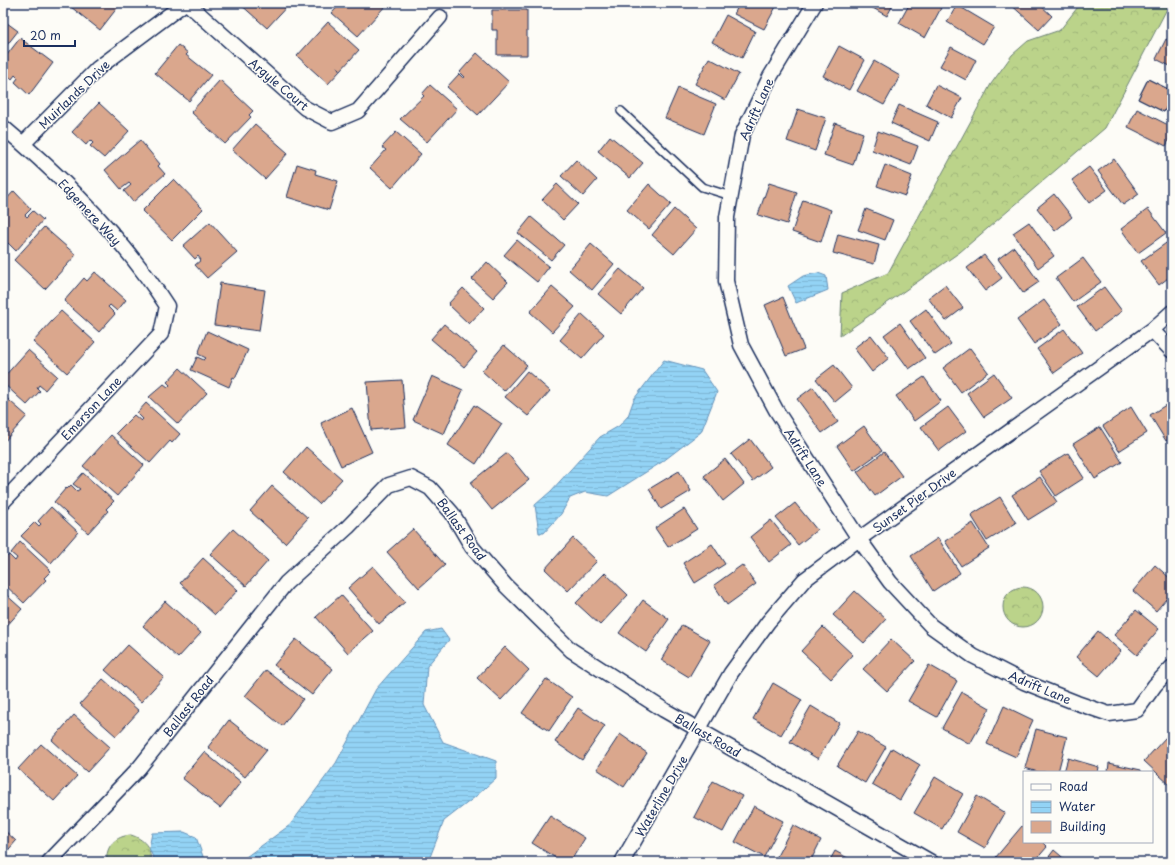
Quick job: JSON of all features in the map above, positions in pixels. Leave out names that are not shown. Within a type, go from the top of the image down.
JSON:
[{"type":"street","name":"Argyle Court","points":[[186,3],[305,108],[332,122],[358,110],[440,16]]},
{"type":"street","name":"Muirlands Drive","points":[[23,144],[98,68],[186,3]]},
{"type":"street","name":"Adrift Lane","points":[[815,3],[770,77],[742,135],[727,217],[726,281],[741,346],[776,410],[859,539],[890,582],[931,626],[973,656],[1024,682],[1109,714],[1137,710],[1155,685],[1172,667]]},
{"type":"street","name":"Edgemere Way","points":[[3,127],[81,199],[149,279],[167,306]]},
{"type":"street","name":"Emerson Lane","points":[[3,502],[161,334],[167,306]]},
{"type":"street","name":"Sunset Pier Drive","points":[[699,730],[731,673],[768,622],[804,580],[859,539],[1152,330],[1172,312]]},
{"type":"street","points":[[1152,330],[1172,351]]},
{"type":"street","name":"Ballast Road","points":[[49,862],[139,768],[286,583],[348,527],[389,486],[411,478],[430,488],[452,513],[472,547],[506,586],[571,650],[625,686],[699,730],[931,862]]},
{"type":"street","name":"Waterline Drive","points":[[622,862],[699,730]]},
{"type":"lane","points":[[621,111],[702,187],[731,196]]},
{"type":"green space","points":[[1081,3],[1170,3],[1105,128],[960,252],[840,336],[842,293],[888,273],[991,84],[1012,55],[1028,41],[1060,30]]},
{"type":"green space","points":[[1023,587],[1031,589],[1037,593],[1041,599],[1043,607],[1041,615],[1037,621],[1031,625],[1023,627],[1015,625],[1009,621],[1005,615],[1003,607],[1005,599],[1009,593],[1015,589]]},
{"type":"green space","points":[[131,835],[140,839],[146,845],[150,852],[150,862],[107,862],[108,851],[113,843],[121,837]]},
{"type":"water","points":[[818,273],[826,276],[828,290],[796,303],[788,286],[803,276]]},
{"type":"water","points":[[664,360],[702,370],[717,392],[701,432],[662,462],[608,496],[585,492],[570,498],[561,514],[544,533],[539,533],[535,505],[551,491],[600,437],[619,426],[628,416],[634,399]]},
{"type":"water","points":[[441,629],[449,640],[427,666],[424,705],[443,742],[496,761],[496,778],[475,797],[444,821],[428,862],[239,862],[290,825],[336,763],[376,689],[426,632]]},
{"type":"water","points":[[184,832],[196,837],[205,862],[155,862],[149,848],[152,833]]},
{"type":"building","points":[[66,3],[121,3],[100,30]]},
{"type":"building","points":[[239,3],[290,3],[267,28]]},
{"type":"building","points":[[341,3],[388,3],[358,36],[332,13]]},
{"type":"building","points":[[740,3],[778,3],[764,29],[734,14]]},
{"type":"building","points":[[864,3],[894,3],[887,16]]},
{"type":"building","points":[[910,3],[932,3],[941,8],[925,38],[899,23]]},
{"type":"building","points":[[1009,3],[1038,3],[1052,16],[1039,30]]},
{"type":"building","points":[[957,5],[994,27],[983,44],[947,22]]},
{"type":"building","points":[[492,10],[527,10],[527,55],[497,55],[497,30],[492,30]]},
{"type":"building","points":[[726,15],[755,31],[742,58],[712,42]]},
{"type":"building","points":[[3,20],[18,31],[3,50]]},
{"type":"building","points":[[328,22],[359,50],[341,70],[337,66],[340,71],[328,84],[297,56]]},
{"type":"building","points":[[20,38],[53,63],[29,95],[15,82],[18,78],[15,75],[12,79],[3,72],[3,60]]},
{"type":"building","points":[[1166,39],[1172,42],[1172,67],[1156,59]]},
{"type":"building","points":[[178,45],[188,53],[186,55],[211,75],[189,101],[155,73]]},
{"type":"building","points":[[839,46],[865,60],[849,90],[823,76]]},
{"type":"building","points":[[951,47],[976,60],[966,80],[940,66]]},
{"type":"building","points":[[477,53],[509,82],[478,115],[447,87],[459,74],[463,78],[465,77],[460,72]]},
{"type":"building","points":[[709,58],[739,74],[725,100],[695,84]]},
{"type":"building","points":[[874,61],[900,76],[884,105],[857,91]]},
{"type":"building","points":[[1148,79],[1172,91],[1172,96],[1164,112],[1138,99]]},
{"type":"building","points":[[1148,79],[1172,91],[1172,96],[1164,112],[1138,99]]},
{"type":"building","points":[[220,80],[253,111],[249,115],[251,117],[225,144],[191,112]]},
{"type":"building","points":[[430,85],[457,109],[427,142],[400,119],[424,96],[422,94]]},
{"type":"building","points":[[936,85],[962,98],[951,118],[926,104]]},
{"type":"building","points":[[678,88],[716,104],[704,134],[665,118]]},
{"type":"building","points":[[99,103],[129,131],[104,158],[90,146],[93,143],[90,140],[86,145],[72,132]]},
{"type":"building","points":[[899,105],[938,122],[930,141],[891,123]]},
{"type":"building","points":[[798,109],[826,118],[815,151],[787,141]]},
{"type":"building","points":[[1137,109],[1172,127],[1172,134],[1166,146],[1128,127]]},
{"type":"building","points":[[835,123],[863,133],[853,165],[824,155]]},
{"type":"building","points":[[255,124],[288,153],[265,179],[232,150]]},
{"type":"building","points":[[878,131],[918,146],[911,165],[872,150]]},
{"type":"building","points":[[396,132],[421,154],[392,188],[370,168],[386,150],[382,147]]},
{"type":"building","points":[[610,136],[643,163],[630,178],[598,151]]},
{"type":"building","points":[[140,140],[160,164],[158,166],[165,174],[133,202],[124,191],[131,185],[129,183],[121,189],[105,170]]},
{"type":"building","points":[[1114,159],[1139,194],[1123,205],[1098,171]]},
{"type":"building","points":[[576,160],[597,180],[583,196],[561,176]]},
{"type":"building","points":[[297,164],[316,170],[315,174],[338,181],[329,210],[287,197]]},
{"type":"building","points":[[885,165],[912,176],[905,196],[877,186]]},
{"type":"building","points":[[1089,167],[1107,190],[1089,203],[1072,180]]},
{"type":"building","points":[[174,179],[203,209],[172,240],[142,211]]},
{"type":"building","points":[[769,183],[797,192],[787,224],[758,215]]},
{"type":"building","points":[[557,184],[578,204],[563,220],[542,200]]},
{"type":"building","points":[[649,184],[671,204],[649,229],[627,210]]},
{"type":"building","points":[[14,191],[31,209],[25,215],[27,217],[33,211],[43,220],[16,251],[8,243],[6,245],[3,243],[3,203]]},
{"type":"building","points":[[1054,194],[1072,217],[1055,231],[1037,208]]},
{"type":"building","points":[[803,200],[831,210],[821,242],[792,232]]},
{"type":"building","points":[[674,209],[696,229],[674,254],[652,235]]},
{"type":"building","points":[[866,209],[893,220],[885,240],[858,230]]},
{"type":"building","points":[[1148,209],[1166,233],[1138,253],[1121,229]]},
{"type":"building","points":[[531,217],[564,245],[551,260],[518,233]]},
{"type":"building","points":[[210,222],[237,252],[207,278],[195,265],[201,260],[198,256],[195,259],[183,246]]},
{"type":"building","points":[[1029,222],[1054,256],[1038,268],[1013,233]]},
{"type":"building","points":[[44,227],[76,255],[45,289],[14,260]]},
{"type":"building","points":[[838,234],[879,245],[874,264],[833,253]]},
{"type":"building","points":[[517,240],[549,267],[537,282],[504,255]]},
{"type":"building","points":[[1169,241],[1172,245],[1172,275],[1159,285],[1141,261]]},
{"type":"building","points":[[591,244],[614,264],[592,290],[569,270]]},
{"type":"building","points":[[1014,247],[1039,282],[1023,293],[998,259]]},
{"type":"building","points":[[984,255],[1002,278],[985,291],[967,268]]},
{"type":"building","points":[[1083,258],[1101,282],[1073,302],[1056,278]]},
{"type":"building","points":[[487,262],[508,282],[493,298],[472,279]]},
{"type":"building","points":[[620,269],[643,288],[621,314],[598,294]]},
{"type":"building","points":[[95,272],[126,300],[117,311],[110,305],[108,307],[115,314],[99,332],[64,301],[84,278],[87,281]]},
{"type":"building","points":[[220,283],[265,290],[259,331],[214,325]]},
{"type":"building","points":[[945,285],[963,308],[946,321],[928,298]]},
{"type":"building","points":[[552,287],[575,307],[552,332],[530,312]]},
{"type":"building","points":[[1104,287],[1122,311],[1095,331],[1077,307]]},
{"type":"building","points":[[463,288],[484,308],[469,324],[448,304]]},
{"type":"building","points":[[783,297],[804,349],[786,356],[765,305]]},
{"type":"building","points":[[1044,300],[1062,324],[1034,344],[1017,320]]},
{"type":"building","points":[[926,309],[951,344],[935,355],[910,321]]},
{"type":"building","points":[[61,311],[95,342],[67,373],[33,342]]},
{"type":"building","points":[[582,314],[604,334],[582,359],[560,340]]},
{"type":"building","points":[[900,323],[925,358],[909,369],[884,335]]},
{"type":"building","points":[[444,324],[477,352],[464,367],[431,339]]},
{"type":"building","points":[[1064,329],[1082,353],[1054,373],[1037,349]]},
{"type":"building","points":[[207,331],[248,350],[235,378],[233,377],[229,387],[191,370],[197,357],[204,360],[206,358],[198,354]]},
{"type":"building","points":[[871,335],[889,358],[872,372],[854,348]]},
{"type":"building","points":[[504,345],[527,365],[504,391],[482,371]]},
{"type":"building","points":[[970,348],[988,372],[961,392],[943,368]]},
{"type":"building","points":[[28,350],[57,376],[45,390],[39,385],[37,388],[40,391],[27,405],[3,383],[3,378]]},
{"type":"building","points":[[834,365],[852,388],[835,402],[816,379]]},
{"type":"building","points":[[180,368],[207,393],[178,424],[149,397],[164,384],[168,387],[170,385],[167,382]]},
{"type":"building","points":[[527,371],[550,391],[528,416],[505,397]]},
{"type":"building","points":[[994,373],[1012,398],[984,417],[967,393]]},
{"type":"building","points":[[432,376],[463,390],[444,434],[413,420]]},
{"type":"building","points":[[924,377],[941,401],[914,421],[896,396]]},
{"type":"building","points":[[402,380],[406,427],[371,430],[367,382]]},
{"type":"building","points":[[813,387],[838,422],[822,433],[797,399]]},
{"type":"building","points":[[3,395],[27,416],[3,443]]},
{"type":"building","points":[[1172,401],[1172,437],[1166,441],[1150,415]]},
{"type":"building","points":[[146,403],[180,434],[172,443],[170,441],[150,463],[116,433],[134,415],[141,421],[143,419],[137,413]]},
{"type":"building","points":[[474,405],[502,424],[476,464],[448,445]]},
{"type":"building","points":[[948,407],[966,431],[939,451],[921,427]]},
{"type":"building","points":[[1131,407],[1147,433],[1119,451],[1103,426]]},
{"type":"building","points":[[352,408],[372,452],[341,466],[321,423]]},
{"type":"building","points":[[864,426],[882,451],[854,471],[837,446]]},
{"type":"building","points":[[1100,427],[1122,462],[1095,479],[1073,444]]},
{"type":"building","points":[[111,435],[144,465],[117,496],[83,466]]},
{"type":"building","points":[[750,439],[771,467],[753,481],[731,454]]},
{"type":"building","points":[[306,447],[342,479],[319,504],[284,472]]},
{"type":"building","points":[[884,452],[902,476],[875,496],[857,472]]},
{"type":"building","points":[[507,453],[529,480],[492,510],[470,483]]},
{"type":"building","points":[[1068,453],[1084,478],[1056,496],[1039,471]]},
{"type":"building","points":[[725,459],[744,484],[723,501],[704,476]]},
{"type":"building","points":[[679,471],[691,491],[661,509],[649,489]]},
{"type":"building","points":[[83,473],[114,501],[106,509],[108,511],[88,533],[54,502],[66,488],[67,489],[71,485],[77,491],[80,489],[73,484]]},
{"type":"building","points":[[1040,477],[1057,502],[1028,520],[1012,495]]},
{"type":"building","points":[[272,486],[308,518],[285,543],[250,511]]},
{"type":"building","points":[[1000,497],[1016,523],[987,541],[971,515]]},
{"type":"building","points":[[795,503],[817,530],[798,545],[776,518]]},
{"type":"building","points":[[51,507],[78,532],[51,563],[21,536],[35,522],[39,526],[41,524],[38,521]]},
{"type":"building","points":[[684,509],[697,529],[668,547],[655,528]]},
{"type":"building","points":[[771,520],[791,545],[769,562],[750,537]]},
{"type":"building","points":[[973,523],[989,548],[961,566],[945,541]]},
{"type":"building","points":[[233,529],[268,561],[246,586],[210,554]]},
{"type":"building","points":[[413,529],[445,565],[419,588],[387,552]]},
{"type":"building","points":[[573,538],[597,561],[568,591],[545,569]]},
{"type":"building","points":[[938,538],[960,573],[933,591],[911,556]]},
{"type":"building","points":[[20,542],[51,571],[44,578],[46,580],[24,603],[3,583],[3,560],[9,555],[15,561],[17,558],[11,553]]},
{"type":"building","points":[[712,544],[725,564],[695,583],[683,563]]},
{"type":"building","points":[[203,558],[238,590],[215,615],[180,583]]},
{"type":"building","points":[[742,565],[756,584],[727,605],[714,585]]},
{"type":"building","points":[[1155,565],[1172,580],[1172,592],[1156,611],[1133,591]]},
{"type":"building","points":[[373,566],[405,602],[379,624],[348,588]]},
{"type":"building","points":[[605,573],[628,595],[600,625],[576,603]]},
{"type":"building","points":[[855,591],[886,619],[864,643],[833,615]]},
{"type":"building","points":[[3,592],[22,609],[3,630]]},
{"type":"building","points":[[341,595],[373,631],[348,653],[316,617]]},
{"type":"building","points":[[643,600],[669,619],[646,652],[619,633]]},
{"type":"building","points":[[165,601],[201,633],[178,658],[143,626]]},
{"type":"building","points":[[1136,610],[1159,629],[1137,655],[1114,635]]},
{"type":"building","points":[[682,625],[710,641],[689,677],[661,660]]},
{"type":"building","points":[[823,627],[853,655],[831,679],[801,651]]},
{"type":"building","points":[[1098,631],[1121,651],[1099,676],[1076,657]]},
{"type":"building","points":[[296,639],[333,669],[312,695],[274,665]]},
{"type":"building","points":[[891,639],[915,661],[887,691],[863,669]]},
{"type":"building","points":[[128,645],[164,677],[141,702],[105,670]]},
{"type":"building","points":[[505,647],[529,670],[501,700],[477,678]]},
{"type":"building","points":[[929,665],[957,681],[937,717],[908,701]]},
{"type":"building","points":[[266,670],[303,699],[282,726],[245,696]]},
{"type":"building","points":[[103,679],[139,711],[116,736],[80,704]]},
{"type":"building","points":[[546,679],[572,697],[549,731],[522,713]]},
{"type":"building","points":[[773,683],[802,700],[781,735],[753,719]]},
{"type":"building","points":[[962,692],[990,708],[970,744],[942,728]]},
{"type":"building","points":[[811,706],[839,723],[818,759],[790,742]]},
{"type":"building","points":[[1004,706],[1033,720],[1016,757],[987,744]]},
{"type":"building","points":[[578,708],[605,726],[582,760],[555,742]]},
{"type":"building","points":[[74,715],[110,747],[87,772],[52,740]]},
{"type":"building","points":[[229,720],[267,750],[245,777],[208,747]]},
{"type":"building","points":[[1036,729],[1067,737],[1058,771],[1035,771],[1025,768]]},
{"type":"building","points":[[858,731],[886,747],[865,783],[837,766]]},
{"type":"building","points":[[620,734],[647,753],[624,787],[597,769]]},
{"type":"building","points":[[1166,737],[1172,743],[1172,787],[1144,761]]},
{"type":"building","points":[[41,744],[77,776],[54,801],[18,769]]},
{"type":"building","points":[[892,748],[920,765],[900,800],[872,784]]},
{"type":"building","points":[[204,752],[241,782],[220,808],[182,778]]},
{"type":"building","points":[[1068,758],[1099,767],[1098,771],[1064,771]]},
{"type":"building","points":[[1109,763],[1141,770],[1141,771],[1108,771]]},
{"type":"building","points":[[935,777],[963,794],[942,829],[914,813]]},
{"type":"building","points":[[713,781],[742,796],[723,832],[694,817]]},
{"type":"building","points":[[977,796],[1005,813],[985,848],[957,832]]},
{"type":"building","points":[[754,806],[783,821],[764,857],[735,842]]},
{"type":"building","points":[[550,816],[585,838],[570,862],[562,862],[532,843]]},
{"type":"building","points":[[793,825],[821,840],[810,862],[774,862]]},
{"type":"building","points":[[1022,826],[1023,843],[1043,843],[1047,847],[1034,862],[1002,862],[996,857]]},
{"type":"building","points":[[3,829],[16,841],[3,856]]},
{"type":"building","points":[[1054,850],[1068,862],[1045,862]]},
{"type":"building","points":[[835,851],[855,862],[829,862]]}]
